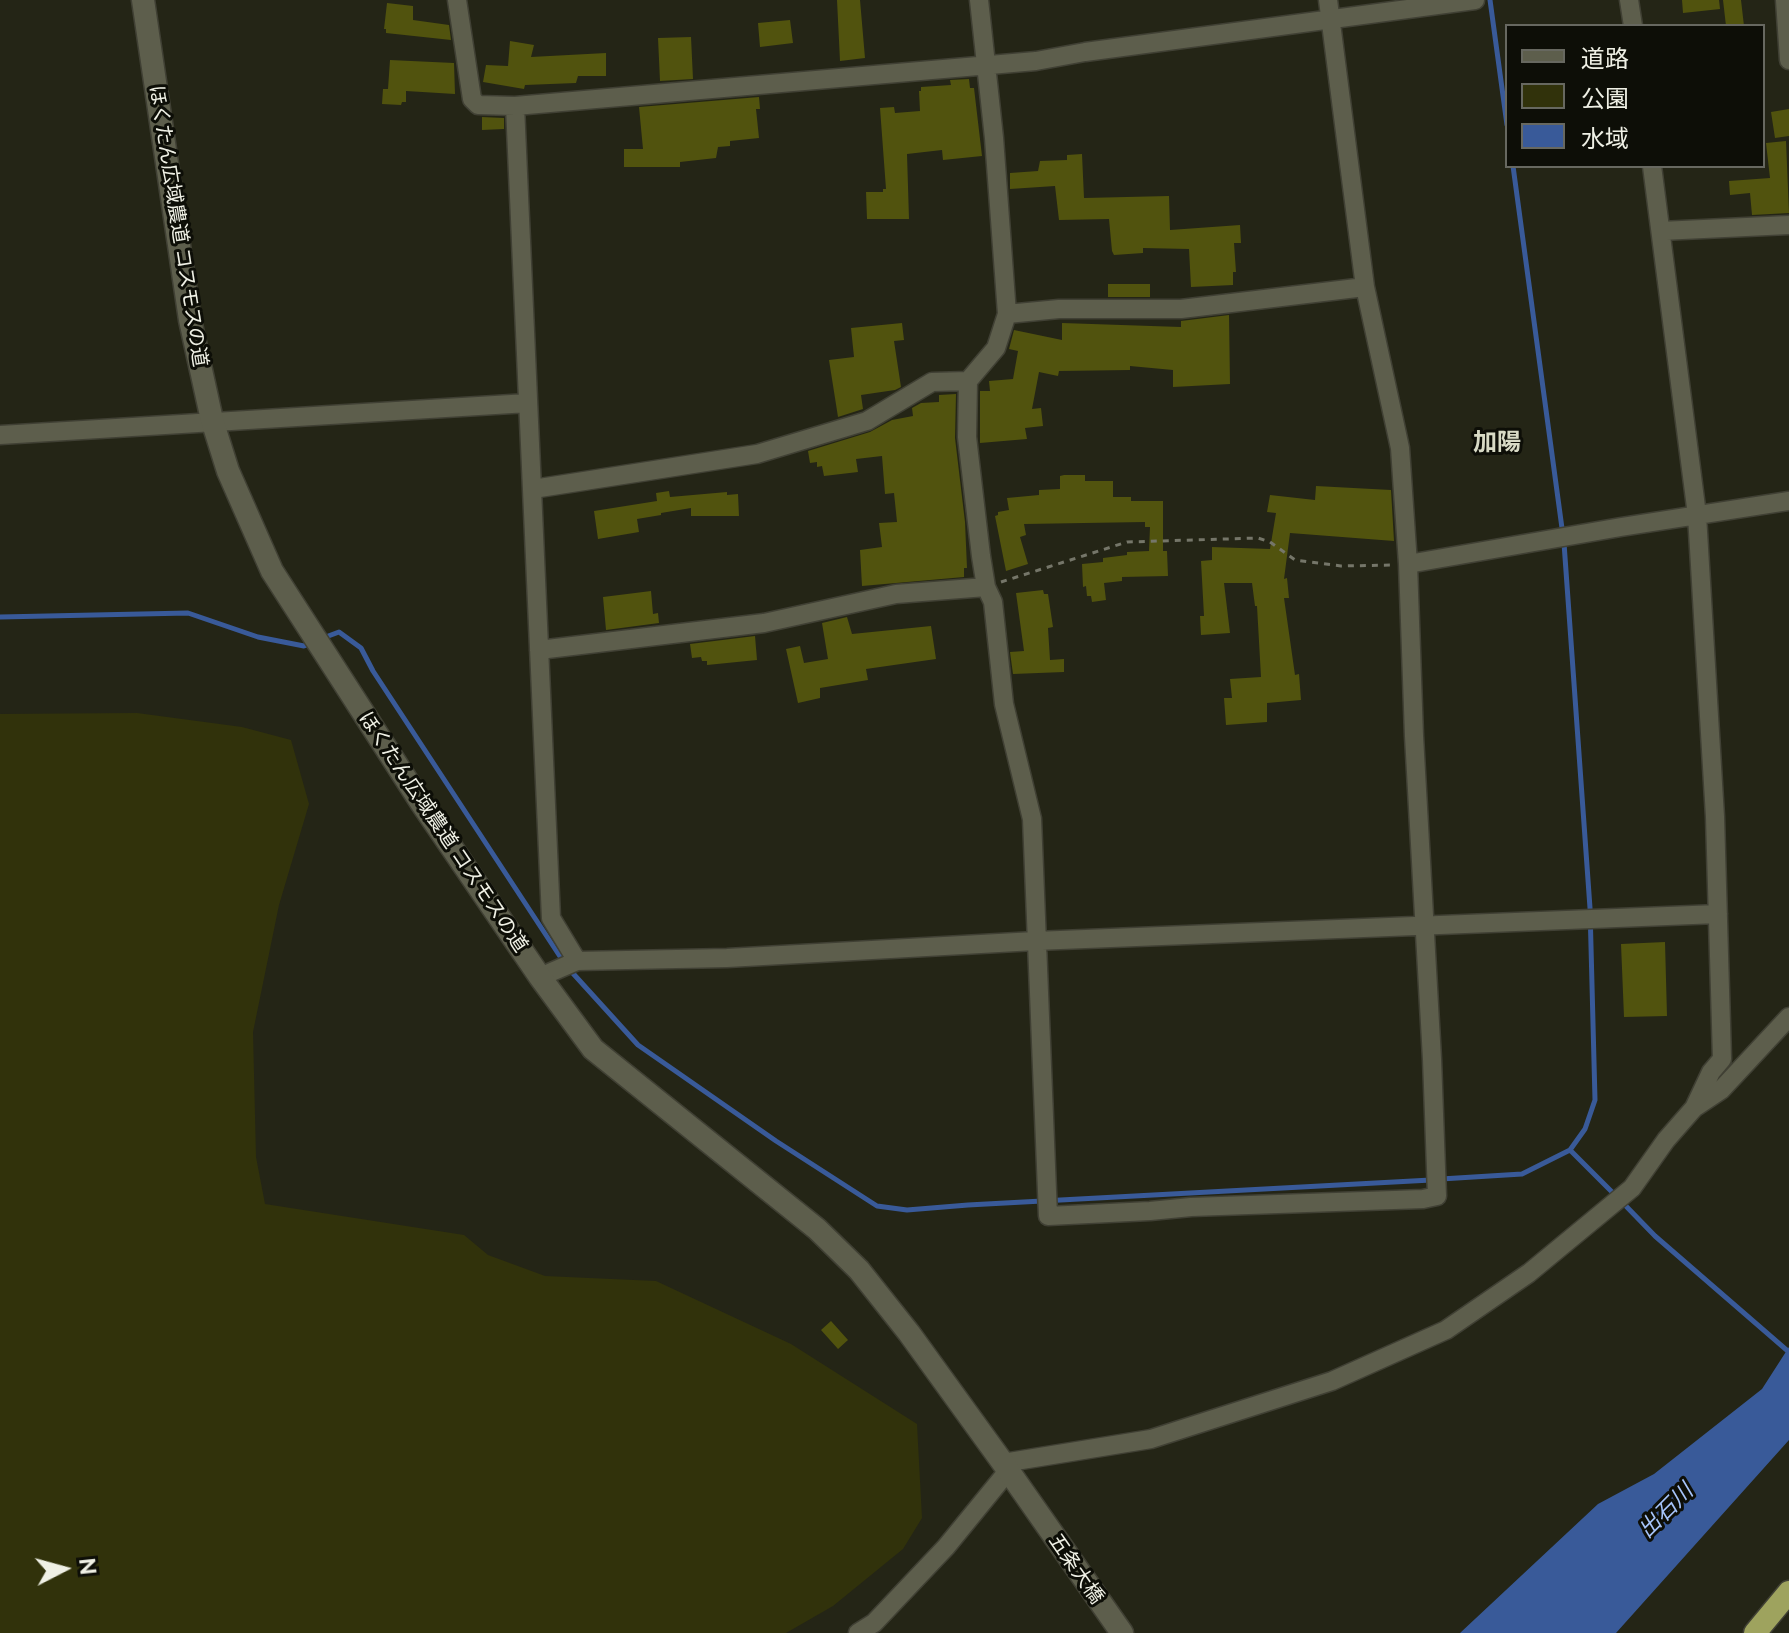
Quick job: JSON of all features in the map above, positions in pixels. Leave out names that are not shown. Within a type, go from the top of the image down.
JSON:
[{"type":"highway","points":[[1755,1633],[1789,1592]]},
{"type":"street","name":"ほくたん広域農道 コスモスの道","points":[[143,0],[190,320],[212,420],[228,471],[272,571],[422,804],[593,1049],[817,1229],[859,1270],[909,1333],[1030,1504]]},
{"type":"street","points":[[457,0],[472,99],[478,105],[515,106],[985,66],[1475,0]]},
{"type":"street","points":[[979,0],[994,138],[1007,314],[996,348],[968,381],[967,437],[986,587],[993,602],[1004,704],[1032,819],[1048,1216],[1437,1196],[1400,448],[1365,287],[1328,0]]},
{"type":"street","points":[[1629,0],[1633,24]]},
{"type":"street","points":[[1785,0],[1789,60]]},
{"type":"street","points":[[515,106],[551,918],[577,961]]},
{"type":"street","points":[[1652,168],[1697,515],[1715,802],[1722,1059],[1711,1072],[1694,1108]]},
{"type":"street","points":[[1661,231],[1789,225]]},
{"type":"street","points":[[1007,314],[1059,309],[1181,309],[1365,287]]},
{"type":"street","points":[[533,489],[757,454],[867,421],[932,382],[968,381]]},
{"type":"street","points":[[0,435],[528,403]]},
{"type":"street","points":[[1408,564],[1789,501]]},
{"type":"street","points":[[539,650],[764,623],[896,594],[986,587]]},
{"type":"street","points":[[540,977],[577,961],[727,958],[1035,941],[1718,914]]},
{"type":"street","points":[[858,1633],[874,1623],[946,1547],[1006,1467],[1151,1439],[1332,1381],[1446,1330],[1529,1273],[1632,1188],[1666,1140],[1694,1108],[1721,1090],[1789,1017]]},
{"type":"street","name":"五条大橋","points":[[1030,1504],[1122,1633]]},
{"type":"path","points":[[986,587],[1127,542],[1258,538],[1270,542],[1295,560],[1341,566],[1408,564]]},
{"type":"green space","points":[[137,713],[242,727],[291,740],[309,804],[279,905],[253,1032],[256,1157],[265,1204],[464,1235],[488,1255],[545,1276],[656,1281],[791,1344],[917,1424],[922,1518],[903,1549],[833,1606],[786,1633],[0,1633],[0,714]]},
{"type":"water","name":"出石川","points":[[1789,1347],[1789,1440],[1616,1633],[1460,1633],[1598,1504],[1654,1474],[1762,1389]]},
{"type":"building","points":[[837,0],[860,0],[865,58],[840,61]]},
{"type":"building","points":[[1682,0],[1719,0],[1720,9],[1683,13]]},
{"type":"building","points":[[1723,0],[1741,0],[1744,24],[1726,24]]},
{"type":"building","points":[[387,3],[413,6],[413,20],[449,25],[451,40],[386,33]]},
{"type":"building","points":[[790,20],[793,43],[760,47],[758,23]]},
{"type":"building","points":[[691,37],[693,79],[660,81],[658,38]]},
{"type":"building","points":[[510,41],[534,45],[531,57],[606,53],[606,76],[578,76],[576,83],[525,85],[524,89],[483,82],[486,65],[508,66]]},
{"type":"building","points":[[390,60],[454,63],[455,94],[406,91],[406,102],[401,105],[382,104],[383,89],[388,89]]},
{"type":"building","points":[[969,79],[970,88],[974,88],[982,156],[943,160],[942,150],[907,154],[909,219],[867,219],[866,192],[883,192],[886,189],[880,108],[894,107],[895,113],[920,111],[921,87],[951,85],[950,80]]},
{"type":"building","points":[[759,97],[760,109],[756,109],[759,138],[730,141],[730,146],[718,147],[716,158],[680,162],[680,167],[624,167],[624,149],[643,149],[639,107]]},
{"type":"building","points":[[1789,109],[1789,136],[1775,138],[1771,112]]},
{"type":"building","points":[[482,117],[504,118],[504,129],[482,130]]},
{"type":"building","points":[[1786,141],[1789,213],[1752,215],[1750,193],[1730,195],[1729,181],[1770,178],[1766,143]]},
{"type":"building","points":[[1082,154],[1084,198],[1169,196],[1170,230],[1240,225],[1241,243],[1234,243],[1236,272],[1233,272],[1233,285],[1191,287],[1189,249],[1143,248],[1143,253],[1114,255],[1109,219],[1059,220],[1055,186],[1010,189],[1010,173],[1038,171],[1040,161],[1067,160],[1067,155]]},
{"type":"building","points":[[1108,284],[1150,284],[1150,297],[1108,297]]},
{"type":"building","points":[[1229,315],[1230,384],[1173,387],[1173,370],[1130,366],[1130,370],[1059,371],[1058,376],[1039,372],[1032,409],[1041,408],[1043,426],[1025,428],[1027,439],[980,443],[980,391],[990,391],[989,381],[1013,379],[1018,351],[1009,349],[1014,330],[1062,340],[1062,323],[1181,327],[1181,321]]},
{"type":"building","points":[[902,323],[904,340],[894,341],[901,387],[861,395],[863,409],[838,417],[829,360],[854,357],[851,328]]},
{"type":"building","points":[[956,394],[955,438],[965,522],[967,568],[964,568],[964,577],[862,586],[860,550],[882,547],[879,523],[897,522],[894,493],[885,494],[882,456],[856,459],[858,472],[824,476],[822,466],[817,467],[817,462],[810,463],[808,451],[870,432],[892,420],[913,416],[912,408],[921,403],[939,402],[939,395]]},
{"type":"building","points":[[1085,475],[1085,481],[1113,481],[1113,497],[1131,497],[1131,501],[1163,501],[1163,551],[1167,551],[1168,576],[1122,577],[1122,581],[1104,583],[1106,600],[1092,602],[1091,596],[1087,596],[1086,586],[1083,587],[1082,564],[1103,562],[1103,558],[1127,555],[1127,552],[1149,551],[1150,527],[1145,527],[1145,522],[1024,524],[1026,535],[1020,537],[1028,564],[1006,571],[995,516],[998,512],[1009,510],[1007,498],[1039,495],[1039,490],[1060,489],[1060,476]]},
{"type":"building","points":[[1316,486],[1391,490],[1394,541],[1290,533],[1284,579],[1287,578],[1289,598],[1284,598],[1301,700],[1267,703],[1267,722],[1226,725],[1224,698],[1232,698],[1230,679],[1261,677],[1257,606],[1252,583],[1224,583],[1230,633],[1201,635],[1200,616],[1204,616],[1201,561],[1212,560],[1212,547],[1270,549],[1276,513],[1267,512],[1270,495],[1315,500]]},
{"type":"building","points":[[669,491],[670,497],[727,492],[727,495],[738,494],[739,516],[691,516],[691,508],[637,519],[639,532],[598,539],[594,511],[657,501],[656,493]]},
{"type":"building","points":[[1043,590],[1044,594],[1048,594],[1053,627],[1048,628],[1050,660],[1064,659],[1064,672],[1013,674],[1010,652],[1024,651],[1016,593]]},
{"type":"building","points":[[651,591],[653,614],[658,613],[659,623],[606,630],[603,597]]},
{"type":"building","points":[[847,617],[852,634],[931,626],[936,659],[866,669],[868,680],[820,688],[820,698],[798,703],[786,649],[800,646],[804,663],[828,659],[822,623]]},
{"type":"building","points":[[755,636],[757,660],[707,665],[701,657],[692,658],[690,644]]},
{"type":"building","points":[[1665,942],[1667,1016],[1624,1017],[1621,944]]},
{"type":"building","points":[[831,1321],[848,1340],[838,1349],[821,1330]]},
{"type":"waterway","points":[[1490,0],[1505,110]]},
{"type":"waterway","points":[[1513,168],[1564,543],[1590,908],[1595,1100],[1585,1129],[1570,1150]]},
{"type":"waterway","points":[[0,617],[188,613],[258,637],[304,646],[310,644]]},
{"type":"waterway","points":[[323,638],[339,632],[361,648],[563,961]]},
{"type":"waterway","points":[[569,969],[638,1045],[776,1141],[877,1206],[907,1210],[1431,1180]]},
{"type":"waterway","points":[[1441,1179],[1522,1174],[1570,1150],[1615,1195]]},
{"type":"waterway","points":[[1622,1202],[1655,1236],[1789,1352]]},
{"type":"district","name":"加陽","points":[[1497,443]]}]
